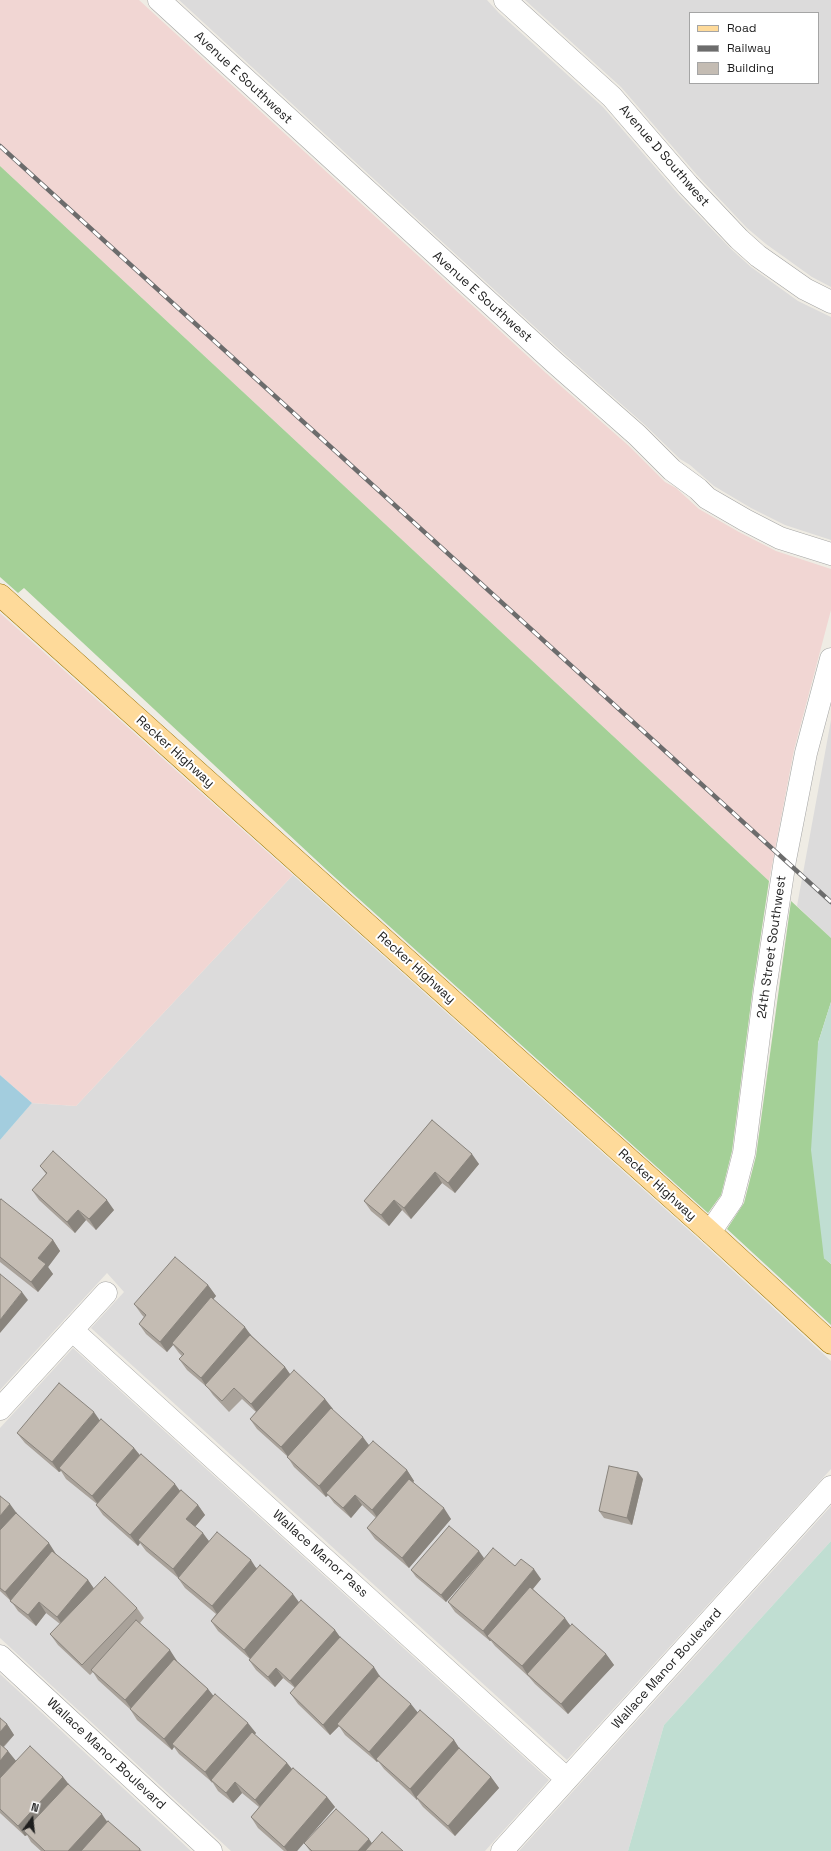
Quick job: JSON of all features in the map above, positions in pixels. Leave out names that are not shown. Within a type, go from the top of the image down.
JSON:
[{"type":"main road","name":"Recker Highway","points":[[0,595],[710,1232],[831,1343]]},
{"type":"street","name":"Avenue E Southwest","points":[[159,0],[542,352],[637,436],[672,470],[688,481],[707,498],[745,520],[780,538],[831,554]]},
{"type":"street","name":"Avenue D Southwest","points":[[505,0],[612,97],[688,185],[739,239],[758,256],[805,289],[831,302]]},
{"type":"street","name":"24th Street Southwest","points":[[710,1232],[732,1200],[744,1153],[765,989],[785,860],[806,753],[831,659]]},
{"type":"street","points":[[0,1409],[106,1293]]},
{"type":"street","name":"Wallace Manor Pass","points":[[72,1330],[567,1779]]},
{"type":"street","name":"Wallace Manor Boulevard","points":[[502,1851],[831,1487]]},
{"type":"street","name":"Wallace Manor Boulevard","points":[[0,1656],[211,1851]]},
{"type":"shaded area","points":[[0,0],[139,0],[546,373],[629,446],[665,482],[676,488],[699,509],[739,532],[776,551],[831,569],[831,610],[794,750],[769,881],[0,166]]},
{"type":"shaded area","points":[[179,0],[487,0],[499,13],[603,107],[679,195],[731,249],[751,267],[798,301],[831,317],[831,540],[785,525],[751,508],[714,486],[690,465],[680,459],[645,425],[561,351]]},
{"type":"shaded area","points":[[525,0],[831,0],[831,287],[812,277],[766,244],[747,228],[697,175],[621,87]]},
{"type":"shaded area","points":[[0,613],[293,875],[76,1106],[32,1103],[0,1075]]},
{"type":"shaded area","points":[[831,720],[831,938],[797,906]]},
{"type":"shaded area","points":[[293,875],[693,1234],[831,1361],[831,1469],[567,1760],[91,1328],[124,1292],[107,1273],[0,1390],[0,1140],[32,1103],[76,1106]]},
{"type":"shaded area","points":[[73,1348],[549,1780],[485,1851],[231,1851],[0,1638],[0,1428]]},
{"type":"shaded area","points":[[831,1506],[831,1541],[664,1725],[628,1851],[519,1851]]},
{"type":"shaded area","points":[[0,1674],[191,1851],[0,1851]]},
{"type":"green space","points":[[0,166],[769,881],[753,987],[732,1151],[721,1195],[708,1213],[329,872],[24,588],[18,593],[0,577]]},
{"type":"green space","points":[[791,901],[831,938],[831,1002],[818,1043],[824,1258],[831,1264],[831,1325],[727,1229],[744,1203],[756,1156]]},
{"type":"green space","points":[[831,1002],[831,1264],[824,1258],[811,1150],[818,1043]]},
{"type":"green space","points":[[831,1541],[831,1851],[628,1851],[664,1725]]},
{"type":"water","points":[[0,1075],[32,1103],[0,1140]]},
{"type":"building","points":[[432,1120],[472,1154],[448,1183],[435,1172],[404,1208],[394,1200],[381,1215],[364,1201]]},
{"type":"building","points":[[53,1151],[107,1200],[89,1219],[78,1210],[67,1222],[32,1190],[47,1173],[40,1166]]},
{"type":"building","points":[[1,1199],[53,1240],[38,1258],[46,1264],[31,1282],[0,1257]]},
{"type":"building","points":[[175,1257],[208,1285],[160,1342],[139,1324],[146,1315],[134,1304]]},
{"type":"building","points":[[0,1274],[22,1292],[0,1320]]},
{"type":"building","points":[[211,1297],[245,1327],[201,1378],[179,1359],[184,1354],[172,1343]]},
{"type":"building","points":[[250,1335],[285,1367],[251,1404],[234,1388],[222,1401],[205,1385]]},
{"type":"building","points":[[294,1370],[325,1399],[281,1447],[250,1419]]},
{"type":"building","points":[[59,1383],[94,1412],[52,1462],[17,1433]]},
{"type":"building","points":[[331,1408],[363,1437],[319,1486],[287,1457]]},
{"type":"building","points":[[101,1419],[134,1448],[92,1496],[59,1468]]},
{"type":"building","points":[[373,1441],[407,1470],[372,1510],[355,1495],[343,1508],[326,1493]]},
{"type":"building","points":[[141,1454],[175,1484],[130,1535],[96,1505]]},
{"type":"building","points":[[609,1466],[638,1472],[627,1518],[599,1511]]},
{"type":"building","points":[[409,1479],[444,1508],[402,1558],[367,1528]]},
{"type":"building","points":[[181,1490],[198,1505],[186,1519],[203,1533],[173,1569],[138,1540]]},
{"type":"building","points":[[0,1496],[10,1504],[0,1516]]},
{"type":"building","points":[[16,1513],[49,1543],[5,1592],[0,1588],[0,1530]]},
{"type":"building","points":[[449,1526],[479,1551],[441,1595],[411,1570]]},
{"type":"building","points":[[217,1532],[251,1560],[212,1606],[178,1578]]},
{"type":"building","points":[[493,1548],[515,1566],[521,1559],[534,1569],[483,1631],[448,1602]]},
{"type":"building","points":[[52,1551],[88,1580],[57,1617],[39,1602],[28,1615],[10,1601]]},
{"type":"building","points":[[260,1565],[293,1594],[244,1650],[211,1621]]},
{"type":"building","points":[[105,1577],[137,1608],[82,1665],[50,1634]]},
{"type":"building","points":[[530,1587],[565,1618],[522,1666],[487,1636]]},
{"type":"building","points":[[301,1600],[335,1630],[290,1681],[276,1668],[268,1677],[249,1660]]},
{"type":"building","points":[[136,1620],[170,1650],[125,1700],[91,1670]]},
{"type":"building","points":[[572,1624],[606,1654],[561,1704],[527,1674]]},
{"type":"building","points":[[340,1637],[374,1667],[323,1725],[290,1693]]},
{"type":"building","points":[[174,1659],[208,1689],[164,1739],[130,1709]]},
{"type":"building","points":[[379,1676],[411,1704],[369,1752],[337,1724]]},
{"type":"building","points":[[215,1694],[248,1723],[205,1772],[172,1744]]},
{"type":"building","points":[[420,1710],[454,1740],[410,1789],[376,1759]]},
{"type":"building","points":[[0,1718],[7,1724],[0,1732]]},
{"type":"building","points":[[252,1732],[287,1763],[255,1800],[235,1782],[226,1793],[211,1780]]},
{"type":"building","points":[[0,1744],[8,1751],[0,1761]]},
{"type":"building","points":[[30,1746],[63,1777],[18,1826],[0,1809],[0,1778]]},
{"type":"building","points":[[459,1748],[491,1777],[448,1826],[416,1797]]},
{"type":"building","points":[[293,1768],[327,1797],[284,1847],[251,1817]]},
{"type":"building","points":[[68,1784],[102,1814],[68,1851],[45,1851],[24,1831]]},
{"type":"building","points":[[336,1809],[369,1839],[358,1851],[312,1851],[304,1843]]},
{"type":"building","points":[[108,1821],[140,1849],[139,1851],[81,1851]]},
{"type":"building","points":[[382,1832],[403,1851],[365,1851]]},
{"type":"railway","points":[[0,146],[831,902]]}]
